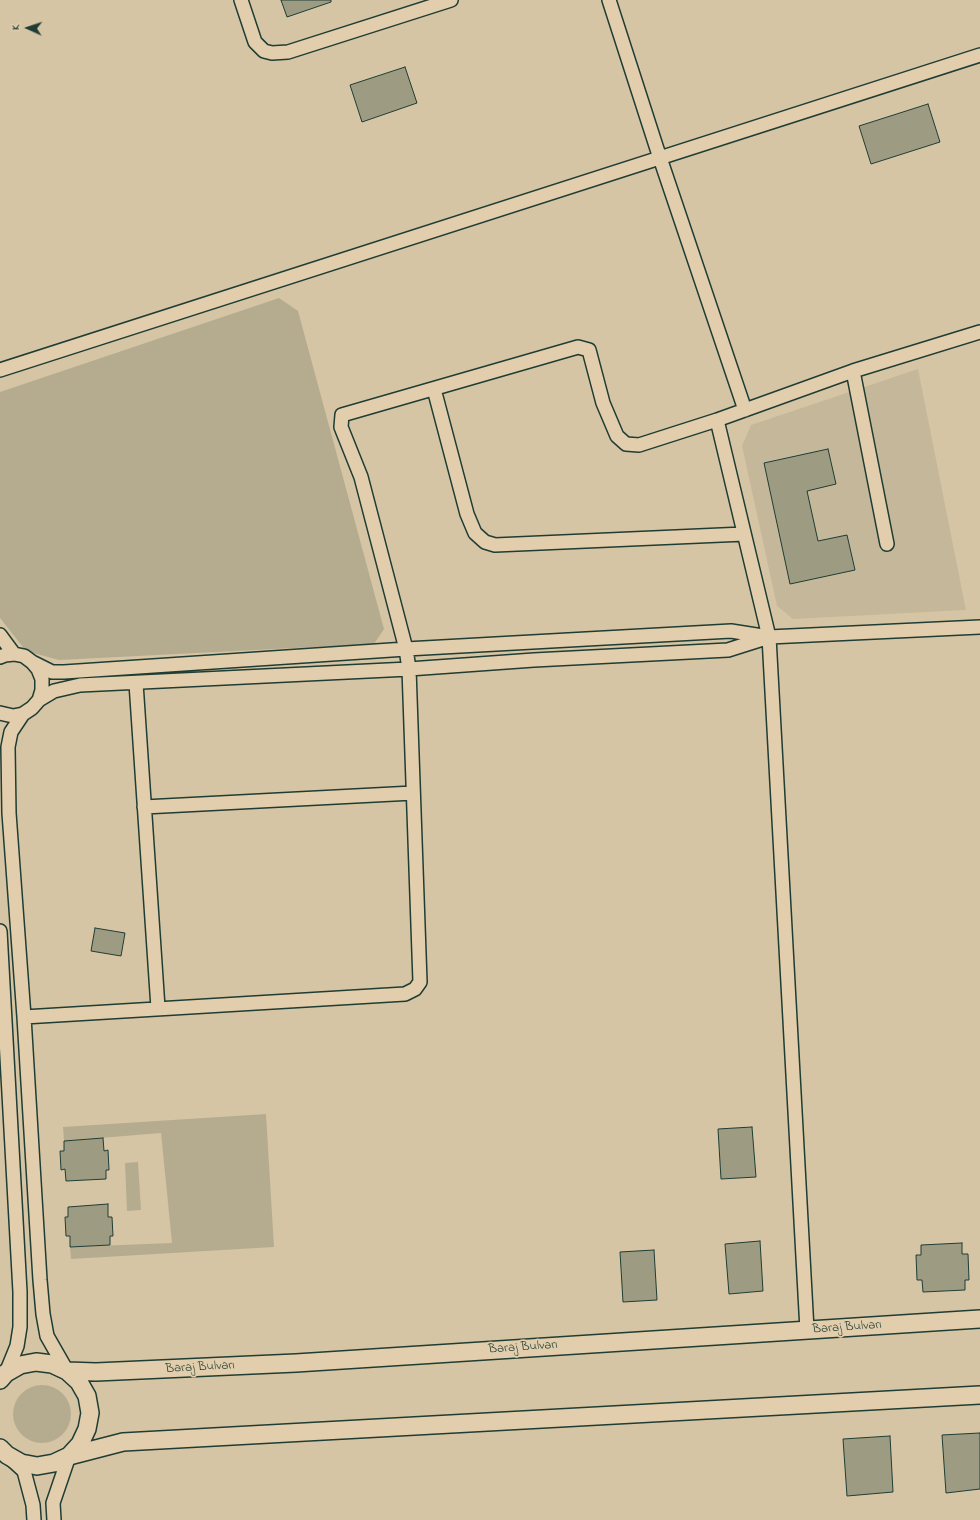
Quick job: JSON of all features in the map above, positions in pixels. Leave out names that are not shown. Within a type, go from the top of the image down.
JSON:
[{"type":"main road","name":"Baraj Bulvarı","points":[[66,1371],[96,1372],[296,1363],[980,1319]]},
{"type":"main road","points":[[2,1376],[20,1365],[36,1362],[52,1364],[66,1371],[79,1382],[87,1396],[90,1413],[87,1429],[80,1444],[69,1456]]},
{"type":"main road","points":[[2,1452],[21,1463],[37,1466],[54,1463],[69,1456],[123,1442],[980,1395]]},
{"type":"street","points":[[241,0],[255,42],[264,51],[272,53],[288,52],[451,0]]},
{"type":"street","points":[[609,0],[660,158],[745,410]]},
{"type":"street","points":[[0,370],[980,55]]},
{"type":"street","points":[[24,1017],[405,994],[415,989],[420,982],[409,669],[406,649],[361,477],[340,427],[342,415],[578,346],[589,350],[603,403],[617,436],[626,444],[639,445],[717,420],[853,371],[980,332]]},
{"type":"street","points":[[853,371],[887,544]]},
{"type":"street","points":[[434,389],[467,514],[475,533],[485,542],[495,545],[744,534]]},
{"type":"street","points":[[717,420],[770,637],[807,1330]]},
{"type":"street","points":[[0,657],[14,654],[24,656],[32,662],[52,672],[64,672],[406,649],[731,631],[770,637],[980,627]]},
{"type":"street","points":[[0,635],[14,654]]},
{"type":"street","points":[[0,713],[13,716],[23,714],[32,708],[39,700],[54,691],[80,685],[409,669],[534,660],[728,650],[770,637]]},
{"type":"street","points":[[32,662],[38,669],[42,679],[42,690],[39,700]]},
{"type":"street","points":[[136,683],[158,1008]]},
{"type":"street","points":[[23,714],[11,732],[8,747],[9,813],[24,1017],[39,1272],[43,1314],[47,1336],[66,1371]]},
{"type":"street","points":[[144,807],[413,793]]},
{"type":"street","points":[[0,931],[20,1292],[20,1327],[17,1346],[2,1376]]},
{"type":"street","points":[[2,1452],[24,1471],[33,1505],[34,1520]]},
{"type":"street","points":[[54,1520],[53,1503],[69,1456]]},
{"type":"shaded area","points":[[279,298],[298,311],[384,629],[374,644],[59,660],[26,651],[0,618],[0,392]]},
{"type":"shaded area","points":[[918,369],[966,610],[793,619],[777,606],[742,446],[751,425]]},
{"type":"shaded area","points":[[266,1114],[274,1247],[71,1259],[70,1247],[172,1243],[161,1133],[64,1141],[63,1127]]},
{"type":"shaded area","points":[[138,1162],[141,1210],[127,1211],[125,1163]]},
{"type":"shaded area","points":[[42,1385],[58,1390],[66,1398],[71,1414],[66,1430],[58,1438],[42,1443],[26,1438],[18,1430],[13,1414],[18,1398],[26,1390]]},
{"type":"building","points":[[281,0],[331,0],[331,2],[287,17]]},
{"type":"building","points":[[405,67],[417,103],[362,122],[350,85]]},
{"type":"building","points":[[928,104],[940,142],[871,164],[859,126]]},
{"type":"building","points":[[828,449],[836,484],[807,491],[818,541],[847,535],[855,570],[790,584],[764,463]]},
{"type":"building","points":[[95,928],[125,933],[121,956],[91,951]]},
{"type":"building","points":[[752,1127],[756,1177],[721,1179],[718,1129]]},
{"type":"building","points":[[103,1138],[104,1151],[108,1150],[109,1170],[106,1170],[106,1179],[66,1181],[65,1169],[61,1170],[60,1151],[64,1151],[64,1141]]},
{"type":"building","points":[[108,1204],[108,1217],[112,1217],[113,1236],[110,1236],[110,1245],[70,1247],[70,1236],[66,1236],[65,1217],[68,1217],[68,1207]]},
{"type":"building","points":[[760,1241],[763,1291],[729,1294],[725,1244]]},
{"type":"building","points":[[962,1243],[962,1254],[968,1254],[969,1280],[965,1280],[965,1290],[923,1292],[922,1280],[917,1280],[916,1255],[921,1255],[921,1245]]},
{"type":"building","points":[[654,1250],[657,1300],[623,1302],[620,1252]]},
{"type":"building","points":[[980,1433],[980,1489],[946,1493],[942,1435]]},
{"type":"building","points":[[890,1436],[893,1492],[847,1496],[843,1439]]}]
